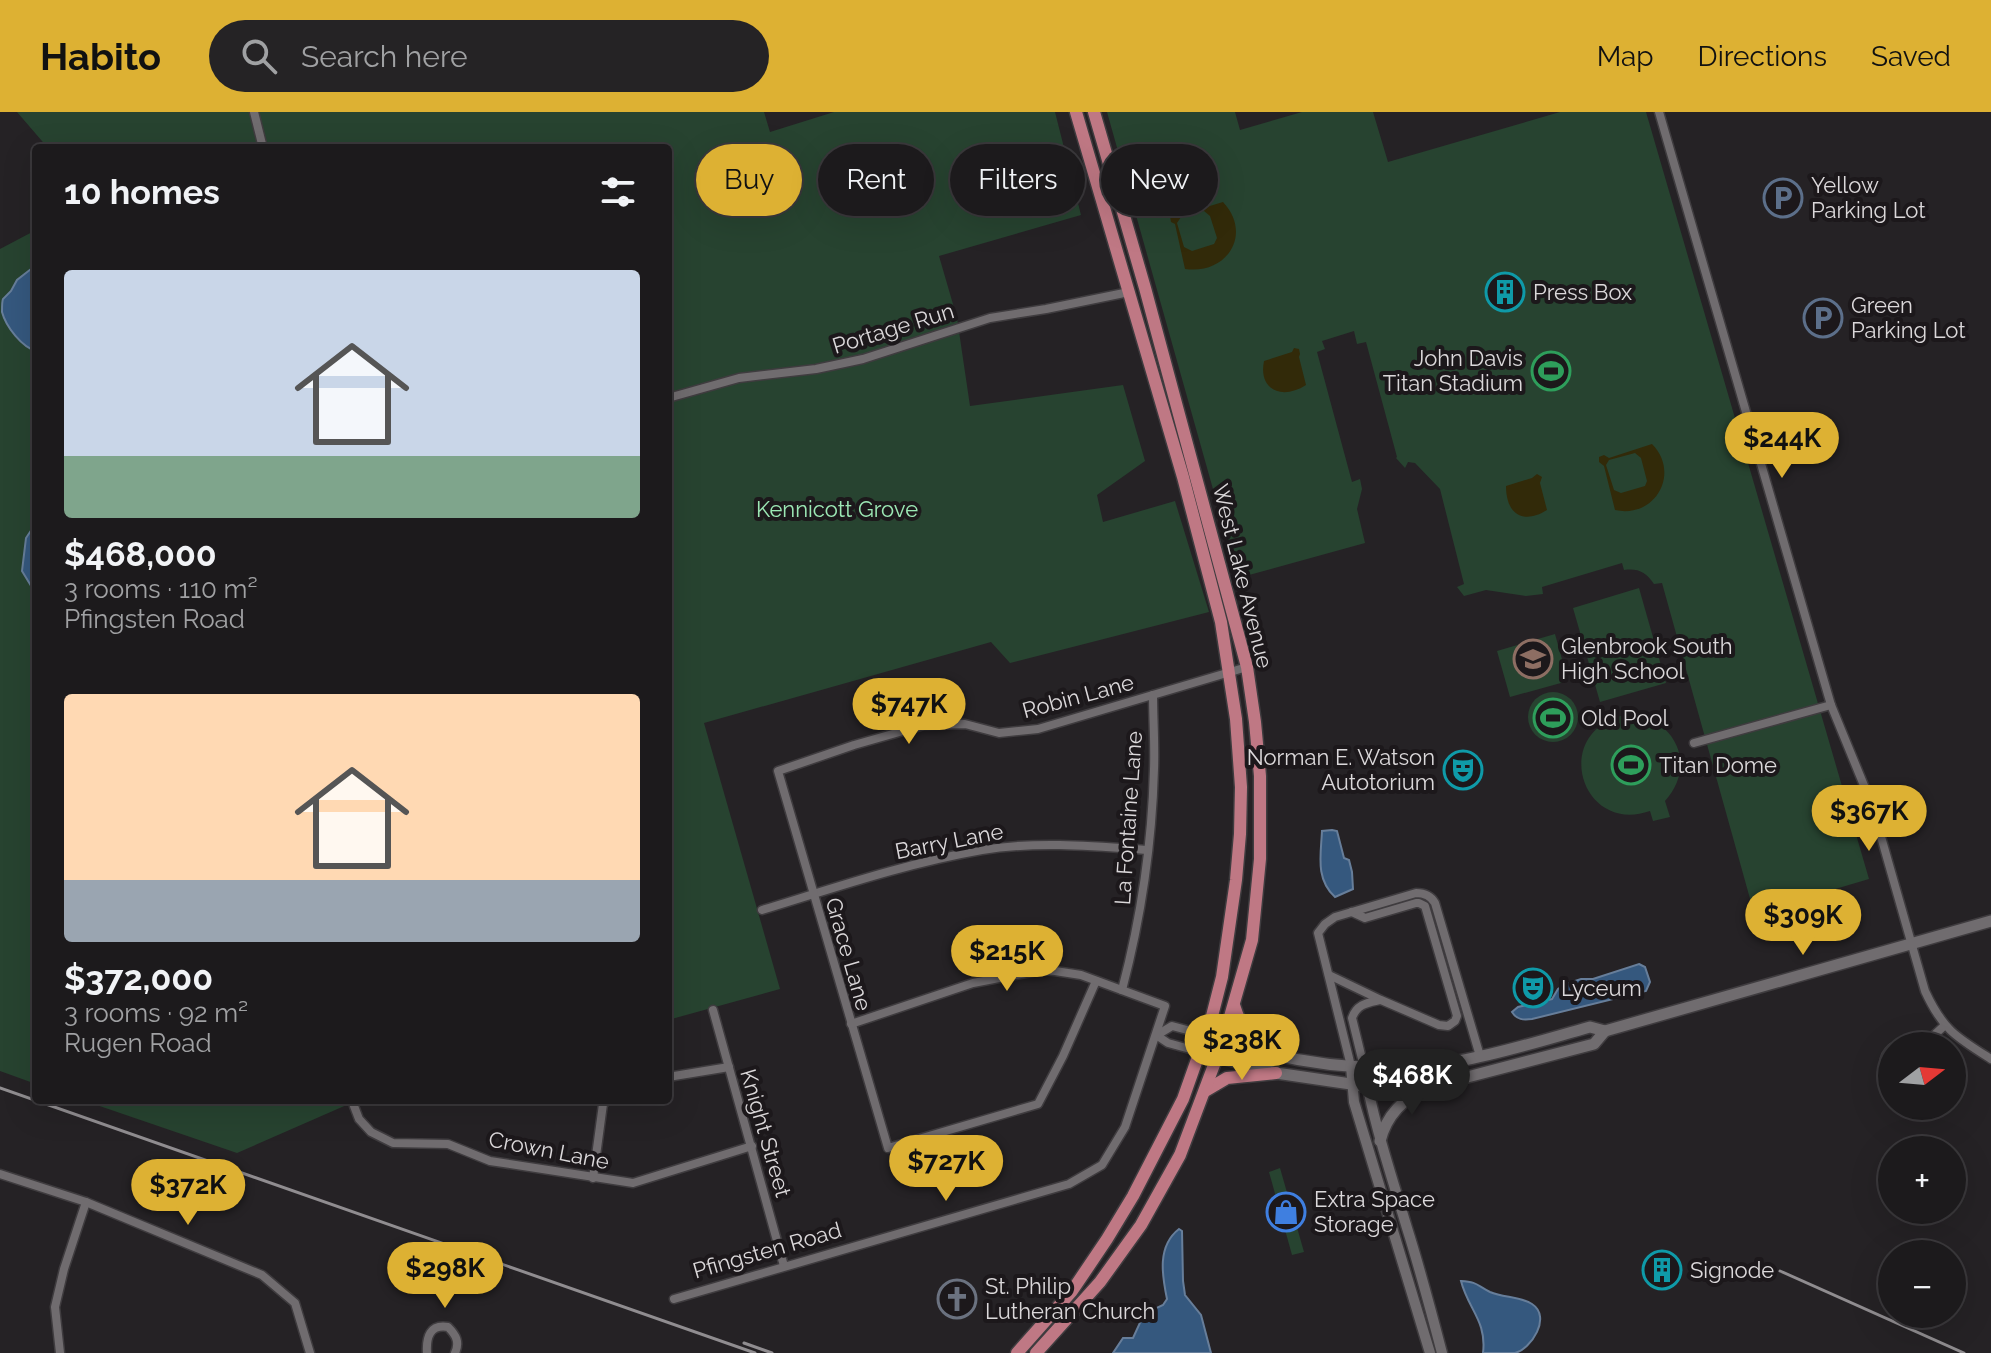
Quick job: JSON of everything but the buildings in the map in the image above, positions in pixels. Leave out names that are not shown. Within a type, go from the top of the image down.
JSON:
[{"type":"main road","name":"West Lake Avenue","points":[[1017,1353],[1072,1291],[1107,1239],[1183,1099],[1201,1052],[1222,977],[1240,834],[1241,787],[1236,719],[1221,622],[1183,477],[1076,112]]},
{"type":"main road","name":"West Lake Avenue","points":[[1036,1353],[1100,1282],[1141,1225],[1180,1155],[1223,1041],[1252,940],[1260,859],[1260,776],[1247,667],[1094,112]]},
{"type":"main road","points":[[1206,1035],[1276,1056],[1312,1063],[1415,1066],[1480,1056],[1590,1027],[1605,1031],[1991,921]]},
{"type":"main road","points":[[1234,1005],[1243,1027],[1254,1042],[1276,1056]]},
{"type":"main road","points":[[1201,1052],[1276,1073],[1378,1088],[1430,1084],[1480,1075],[1594,1044],[1605,1031]]},
{"type":"main road","points":[[1205,1091],[1227,1078],[1276,1073]]},
{"type":"main road","points":[[1380,1141],[1387,1120],[1396,1109],[1408,1097],[1430,1084]]},
{"type":"street","points":[[254,112],[262,144]]},
{"type":"street","points":[[1659,112],[1831,705],[1872,805],[1925,991],[1944,1026],[1991,1059]]},
{"type":"street","name":"Portage Run","points":[[672,397],[739,378],[816,369],[863,359],[990,318],[1129,292]]},
{"type":"street","name":"Robin Lane","points":[[778,771],[924,725],[965,724],[999,733],[1038,729],[1247,667]]},
{"type":"street","name":"La Fontaine Lane","points":[[1122,990],[1141,912],[1148,850],[1155,769],[1153,695]]},
{"type":"street","points":[[1694,743],[1831,705]]},
{"type":"street","name":"Grace Lane","points":[[778,771],[888,1148],[1038,1104],[1096,981]]},
{"type":"street","name":"Barry Lane","points":[[762,910],[900,868],[983,850],[1035,845],[1148,850]]},
{"type":"street","points":[[1442,1353],[1367,1087],[1318,933],[1329,920],[1410,894],[1422,893],[1432,898],[1480,1056]]},
{"type":"street","points":[[1329,975],[1444,1026],[1453,1024],[1457,1016],[1425,906],[1416,903],[1365,918],[1352,912]]},
{"type":"street","points":[[851,1024],[973,983],[1042,970],[1081,975],[1122,990]]},
{"type":"street","name":"Pfingsten Road","points":[[674,1299],[1069,1184],[1102,1165],[1125,1127],[1165,1006],[1122,990]]},
{"type":"street","points":[[1381,1000],[1362,1004],[1352,1018],[1358,1066],[1353,1085],[1354,1102],[1430,1353]]},
{"type":"street","name":"Knight Street","points":[[713,1010],[784,1266]]},
{"type":"street","points":[[1201,1052],[1168,1043],[1156,1035],[1172,1026],[1206,1035]]},
{"type":"street","points":[[1937,1032],[1944,1026]]},
{"type":"street","points":[[672,1076],[729,1067]]},
{"type":"street","points":[[593,1178],[603,1104]]},
{"type":"street","name":"Crown Lane","points":[[354,1106],[359,1119],[371,1132],[393,1143],[448,1144],[490,1161],[633,1183],[752,1146]]},
{"type":"street","points":[[0,1174],[86,1202],[262,1275],[295,1303],[310,1353]]},
{"type":"street","points":[[60,1353],[55,1307],[86,1202]]},
{"type":"street","points":[[427,1353],[426,1340],[431,1331],[440,1326],[448,1327],[455,1335],[458,1345],[455,1353]]},
{"type":"green space","name":"Kennicott Grove","points":[[17,112],[764,112],[770,132],[834,112],[1055,112],[1063,144],[950,144],[950,216],[1078,216],[939,256],[957,318],[970,406],[1123,385],[1145,461],[1097,495],[1103,522],[1175,501],[1209,612],[1010,663],[991,642],[704,723],[780,989],[672,1019],[672,144],[45,144]]},
{"type":"green space","points":[[1107,112],[1235,112],[1240,130],[1302,112],[1373,112],[1388,162],[1560,112],[1646,112],[1869,879],[1754,913],[1662,583],[1654,584],[1638,570],[1624,570],[1622,563],[1542,587],[1543,594],[1526,596],[1486,590],[1464,596],[1457,587],[1464,584],[1440,489],[1415,463],[1408,462],[1405,468],[1396,458],[1366,342],[1357,344],[1354,331],[1322,341],[1325,349],[1317,352],[1352,482],[1360,479],[1362,489],[1357,509],[1365,543],[1238,578],[1136,216],[1218,216],[1218,144],[1116,144]]},
{"type":"green space","points":[[32,232],[32,1083],[0,1071],[0,249]]},
{"type":"green space","points":[[1639,588],[1666,683],[1600,702],[1573,608]]},
{"type":"green space","points":[[1555,634],[1568,681],[1510,697],[1497,651]]},
{"type":"green space","name":"Old Pool","points":[[1553,692],[1571,699],[1578,717],[1571,735],[1553,742],[1535,735],[1528,717],[1535,699]]},
{"type":"green space","name":"Titan Dome","points":[[1624,715],[1656,723],[1676,743],[1680,771],[1665,801],[1670,817],[1653,821],[1650,811],[1626,815],[1606,809],[1592,796],[1583,779],[1582,760],[1587,741],[1601,725]]},
{"type":"green space","points":[[94,1104],[349,1104],[237,1153]]},
{"type":"green space","points":[[1280,1168],[1304,1252],[1292,1255],[1269,1172]]},
{"type":"sand","points":[[1223,202],[1232,214],[1236,227],[1235,239],[1231,250],[1213,266],[1185,269],[1175,224],[1170,216],[1185,216],[1177,223],[1184,247],[1192,251],[1214,244],[1217,238],[1210,216],[1218,216],[1218,204]]},
{"type":"sand","points":[[1294,348],[1299,349],[1306,385],[1289,392],[1274,390],[1265,380],[1264,361],[1292,352]]},
{"type":"sand","points":[[1652,444],[1664,468],[1664,480],[1652,501],[1642,508],[1615,510],[1604,466],[1599,462],[1599,457],[1604,455],[1609,458]],"holes":[[[1635,453],[1641,458],[1647,481],[1645,486],[1621,493],[1614,490],[1606,465],[1609,460]]]},
{"type":"sand","points":[[1537,474],[1542,477],[1540,483],[1547,510],[1530,517],[1518,514],[1509,504],[1506,486]]},
{"type":"water","points":[[32,270],[32,349],[15,336],[2,312],[3,299],[17,280]]},
{"type":"water","points":[[32,529],[32,587],[22,571],[26,538]]},
{"type":"water","points":[[1322,831],[1337,831],[1344,858],[1349,860],[1353,889],[1335,897],[1324,882],[1321,866]]},
{"type":"water","points":[[1639,964],[1645,967],[1650,982],[1646,991],[1532,1019],[1520,1019],[1512,1012],[1518,1007],[1552,999],[1558,989],[1566,984]]},
{"type":"water","points":[[1179,1229],[1182,1231],[1185,1295],[1201,1315],[1211,1353],[1113,1353],[1123,1338],[1133,1338],[1144,1314],[1163,1305],[1167,1299],[1164,1252]]},
{"type":"water","points":[[1461,1281],[1532,1304],[1540,1317],[1533,1339],[1515,1353],[1483,1353],[1480,1324]]},
{"type":"railway","points":[[0,1088],[32,1099]]},
{"type":"railway","points":[[46,1104],[755,1353]]},
{"type":"railway","points":[[1780,1271],[1964,1353]]},
{"type":"railway","points":[[744,1343],[772,1353]]},
{"type":"place","name":"Yellow Parking Lot","points":[[1783,198]]},
{"type":"place","name":"Press Box","points":[[1505,292]]},
{"type":"place","name":"Green Parking Lot","points":[[1823,318]]},
{"type":"place","name":"John Davis Titan Stadium","points":[[1551,371]]},
{"type":"place","name":"Glenbrook South High School","points":[[1533,659]]},
{"type":"place","name":"Old Pool","points":[[1553,718]]},
{"type":"place","name":"Titan Dome","points":[[1631,765]]},
{"type":"place","name":"Norman E. Watson Autotorium","points":[[1463,770]]},
{"type":"place","name":"Lyceum","points":[[1533,988]]},
{"type":"place","name":"Extra Space Storage","points":[[1286,1212]]},
{"type":"place","name":"Signode","points":[[1662,1270]]},
{"type":"place","name":"St. Philip Lutheran Church","points":[[957,1299]]}]
